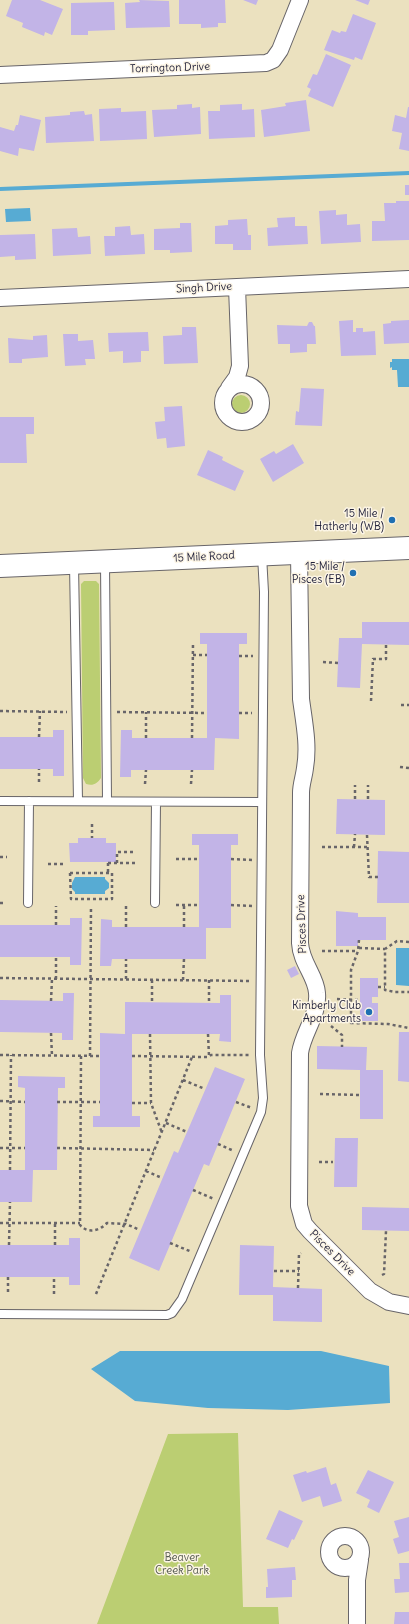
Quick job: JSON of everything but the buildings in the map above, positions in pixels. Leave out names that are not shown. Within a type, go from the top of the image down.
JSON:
[{"type":"main road","name":"15 Mile Road","points":[[0,566],[409,548]]},
{"type":"street","name":"Torrington Drive","points":[[0,75],[266,63],[273,60],[280,50],[300,0]]},
{"type":"street","name":"Singh Drive","points":[[0,298],[409,279]]},
{"type":"street","points":[[237,287],[240,366],[237,377],[223,399],[224,411],[232,420],[244,423],[256,417],[262,405],[261,398],[244,377],[240,366]]},
{"type":"street","points":[[229,388],[240,384],[253,387]]},
{"type":"street","name":"Pisces Drive","points":[[299,553],[301,699],[306,723],[305,768],[301,793],[300,944],[301,956],[317,989],[318,999],[300,1053],[299,1206],[304,1224],[370,1291],[389,1302],[409,1306]]},
{"type":"street","points":[[357,1580],[350,1573],[333,1562],[329,1552],[332,1542],[336,1538],[347,1536],[357,1540],[362,1550],[357,1580],[357,1624]]},
{"type":"street","points":[[342,1568],[352,1567],[360,1560]]},
{"type":"lane","points":[[0,1314],[167,1315],[172,1313],[182,1299],[262,1108],[263,1098],[260,1055],[264,592],[262,555]]},
{"type":"lane","points":[[105,562],[107,801]]},
{"type":"lane","points":[[74,563],[78,801]]},
{"type":"lane","points":[[0,801],[262,802]]},
{"type":"lane","points":[[28,903],[29,801]]},
{"type":"lane","points":[[155,903],[156,802]]},
{"type":"path","points":[[192,738],[193,643]]},
{"type":"path","points":[[371,701],[373,659],[386,659],[386,645]]},
{"type":"path","points":[[193,655],[207,655]]},
{"type":"path","points":[[239,656],[255,656]]},
{"type":"path","points":[[323,662],[338,663]]},
{"type":"path","points":[[401,705],[409,705]]},
{"type":"path","points":[[0,711],[70,712]]},
{"type":"path","points":[[39,737],[40,711]]},
{"type":"path","points":[[116,712],[207,713]]},
{"type":"path","points":[[146,712],[146,738]]},
{"type":"path","points":[[239,713],[254,713]]},
{"type":"path","points":[[400,767],[409,768]]},
{"type":"path","points":[[39,769],[39,782]]},
{"type":"path","points":[[145,784],[146,770]]},
{"type":"path","points":[[191,784],[192,770]]},
{"type":"path","points":[[355,785],[355,799]]},
{"type":"path","points":[[368,785],[368,799]]},
{"type":"path","points":[[92,824],[92,838]]},
{"type":"path","points":[[354,834],[354,847]]},
{"type":"path","points":[[367,835],[369,877],[378,877]]},
{"type":"path","points":[[322,847],[367,847]]},
{"type":"path","points":[[117,863],[117,852],[135,852]]},
{"type":"path","points":[[0,857],[7,857]]},
{"type":"path","points":[[176,859],[199,859]]},
{"type":"path","points":[[231,860],[253,860]]},
{"type":"path","points":[[108,873],[108,863],[135,863]]},
{"type":"path","points":[[48,864],[66,864]]},
{"type":"path","points":[[70,873],[108,873],[112,873],[112,899],[71,899],[70,873]]},
{"type":"path","points":[[0,903],[6,903]]},
{"type":"path","points":[[176,905],[199,905]]},
{"type":"path","points":[[184,905],[184,927]]},
{"type":"path","points":[[231,905],[253,906]]},
{"type":"path","points":[[56,906],[56,925]]},
{"type":"path","points":[[90,1056],[91,906]]},
{"type":"path","points":[[126,906],[126,927]]},
{"type":"path","points":[[359,940],[358,950],[351,967],[351,1023],[388,1024],[409,1028]]},
{"type":"path","points":[[322,951],[386,949],[397,941],[409,942]]},
{"type":"path","points":[[386,949],[385,990],[409,992]]},
{"type":"path","points":[[56,957],[56,979]]},
{"type":"path","points":[[126,959],[126,979]]},
{"type":"path","points":[[183,980],[184,959]]},
{"type":"path","points":[[0,978],[253,980]]},
{"type":"path","points":[[51,1001],[52,979]]},
{"type":"path","points":[[152,980],[152,1002]]},
{"type":"path","points":[[209,980],[209,1002]]},
{"type":"path","points":[[378,987],[385,987]]},
{"type":"path","points":[[337,999],[360,1000]]},
{"type":"path","points":[[331,1026],[342,1035],[342,1046]]},
{"type":"path","points":[[51,1033],[52,1056]]},
{"type":"path","points":[[150,1034],[151,1103],[162,1133]]},
{"type":"path","points":[[208,1034],[209,1056]]},
{"type":"path","points":[[0,1055],[100,1056]]},
{"type":"path","points":[[10,1170],[11,1055]]},
{"type":"path","points":[[132,1056],[207,1057],[253,1055]]},
{"type":"path","points":[[81,1056],[81,1226],[90,1230],[100,1228],[107,1223],[124,1224],[140,1230]]},
{"type":"path","points":[[96,1294],[192,1057]]},
{"type":"path","points":[[183,1080],[205,1089]]},
{"type":"path","points":[[320,1094],[360,1095]]},
{"type":"path","points":[[0,1101],[25,1102]]},
{"type":"path","points":[[57,1102],[100,1102]]},
{"type":"path","points":[[132,1102],[151,1103]]},
{"type":"path","points":[[236,1102],[254,1109]]},
{"type":"path","points":[[166,1123],[187,1132]]},
{"type":"path","points":[[218,1144],[236,1152]]},
{"type":"path","points":[[0,1148],[25,1148]]},
{"type":"path","points":[[57,1148],[154,1150]]},
{"type":"path","points":[[319,1162],[334,1162]]},
{"type":"path","points":[[146,1171],[162,1178]]},
{"type":"path","points":[[193,1190],[217,1200]]},
{"type":"path","points":[[9,1245],[10,1202]]},
{"type":"path","points":[[0,1223],[80,1223]]},
{"type":"path","points":[[55,1223],[55,1245]]},
{"type":"path","points":[[382,1275],[384,1274],[386,1230]]},
{"type":"path","points":[[170,1243],[194,1252]]},
{"type":"path","points":[[298,1288],[299,1254],[301,1253]]},
{"type":"path","points":[[274,1271],[298,1271]]},
{"type":"path","points":[[8,1277],[8,1294]]},
{"type":"path","points":[[54,1277],[54,1294]]},
{"type":"green space","points":[[237,395],[245,395],[250,400],[248,411],[245,413],[237,413],[232,408],[232,400]]},
{"type":"green space","points":[[84,581],[96,581],[99,584],[101,778],[93,785],[86,784],[83,778],[81,584]]},
{"type":"green space","name":"Beaver Creek Park","points":[[238,1433],[243,1607],[278,1607],[279,1624],[97,1624],[168,1434]]},
{"type":"water","points":[[30,208],[31,221],[6,222],[5,209]]},
{"type":"water","points":[[392,359],[409,359],[409,387],[398,387],[397,370],[392,370],[392,367],[390,368],[390,362],[392,362]]},
{"type":"water","points":[[75,877],[105,877],[109,883],[109,888],[105,891],[105,894],[75,894],[72,889],[72,883]]},
{"type":"water","points":[[396,948],[409,948],[409,986],[396,985]]},
{"type":"water","points":[[120,1351],[321,1351],[389,1366],[390,1403],[288,1410],[208,1408],[135,1401],[91,1369]]},
{"type":"waterway","points":[[0,189],[409,173]]},
{"type":"place","name":"15 Mile / Hatherly (WB)","points":[[392,520]]},
{"type":"place","name":"15 Mile / Pisces (EB)","points":[[353,573]]},
{"type":"place","name":"Kimberly Club Apartments","points":[[369,1012]]}]
